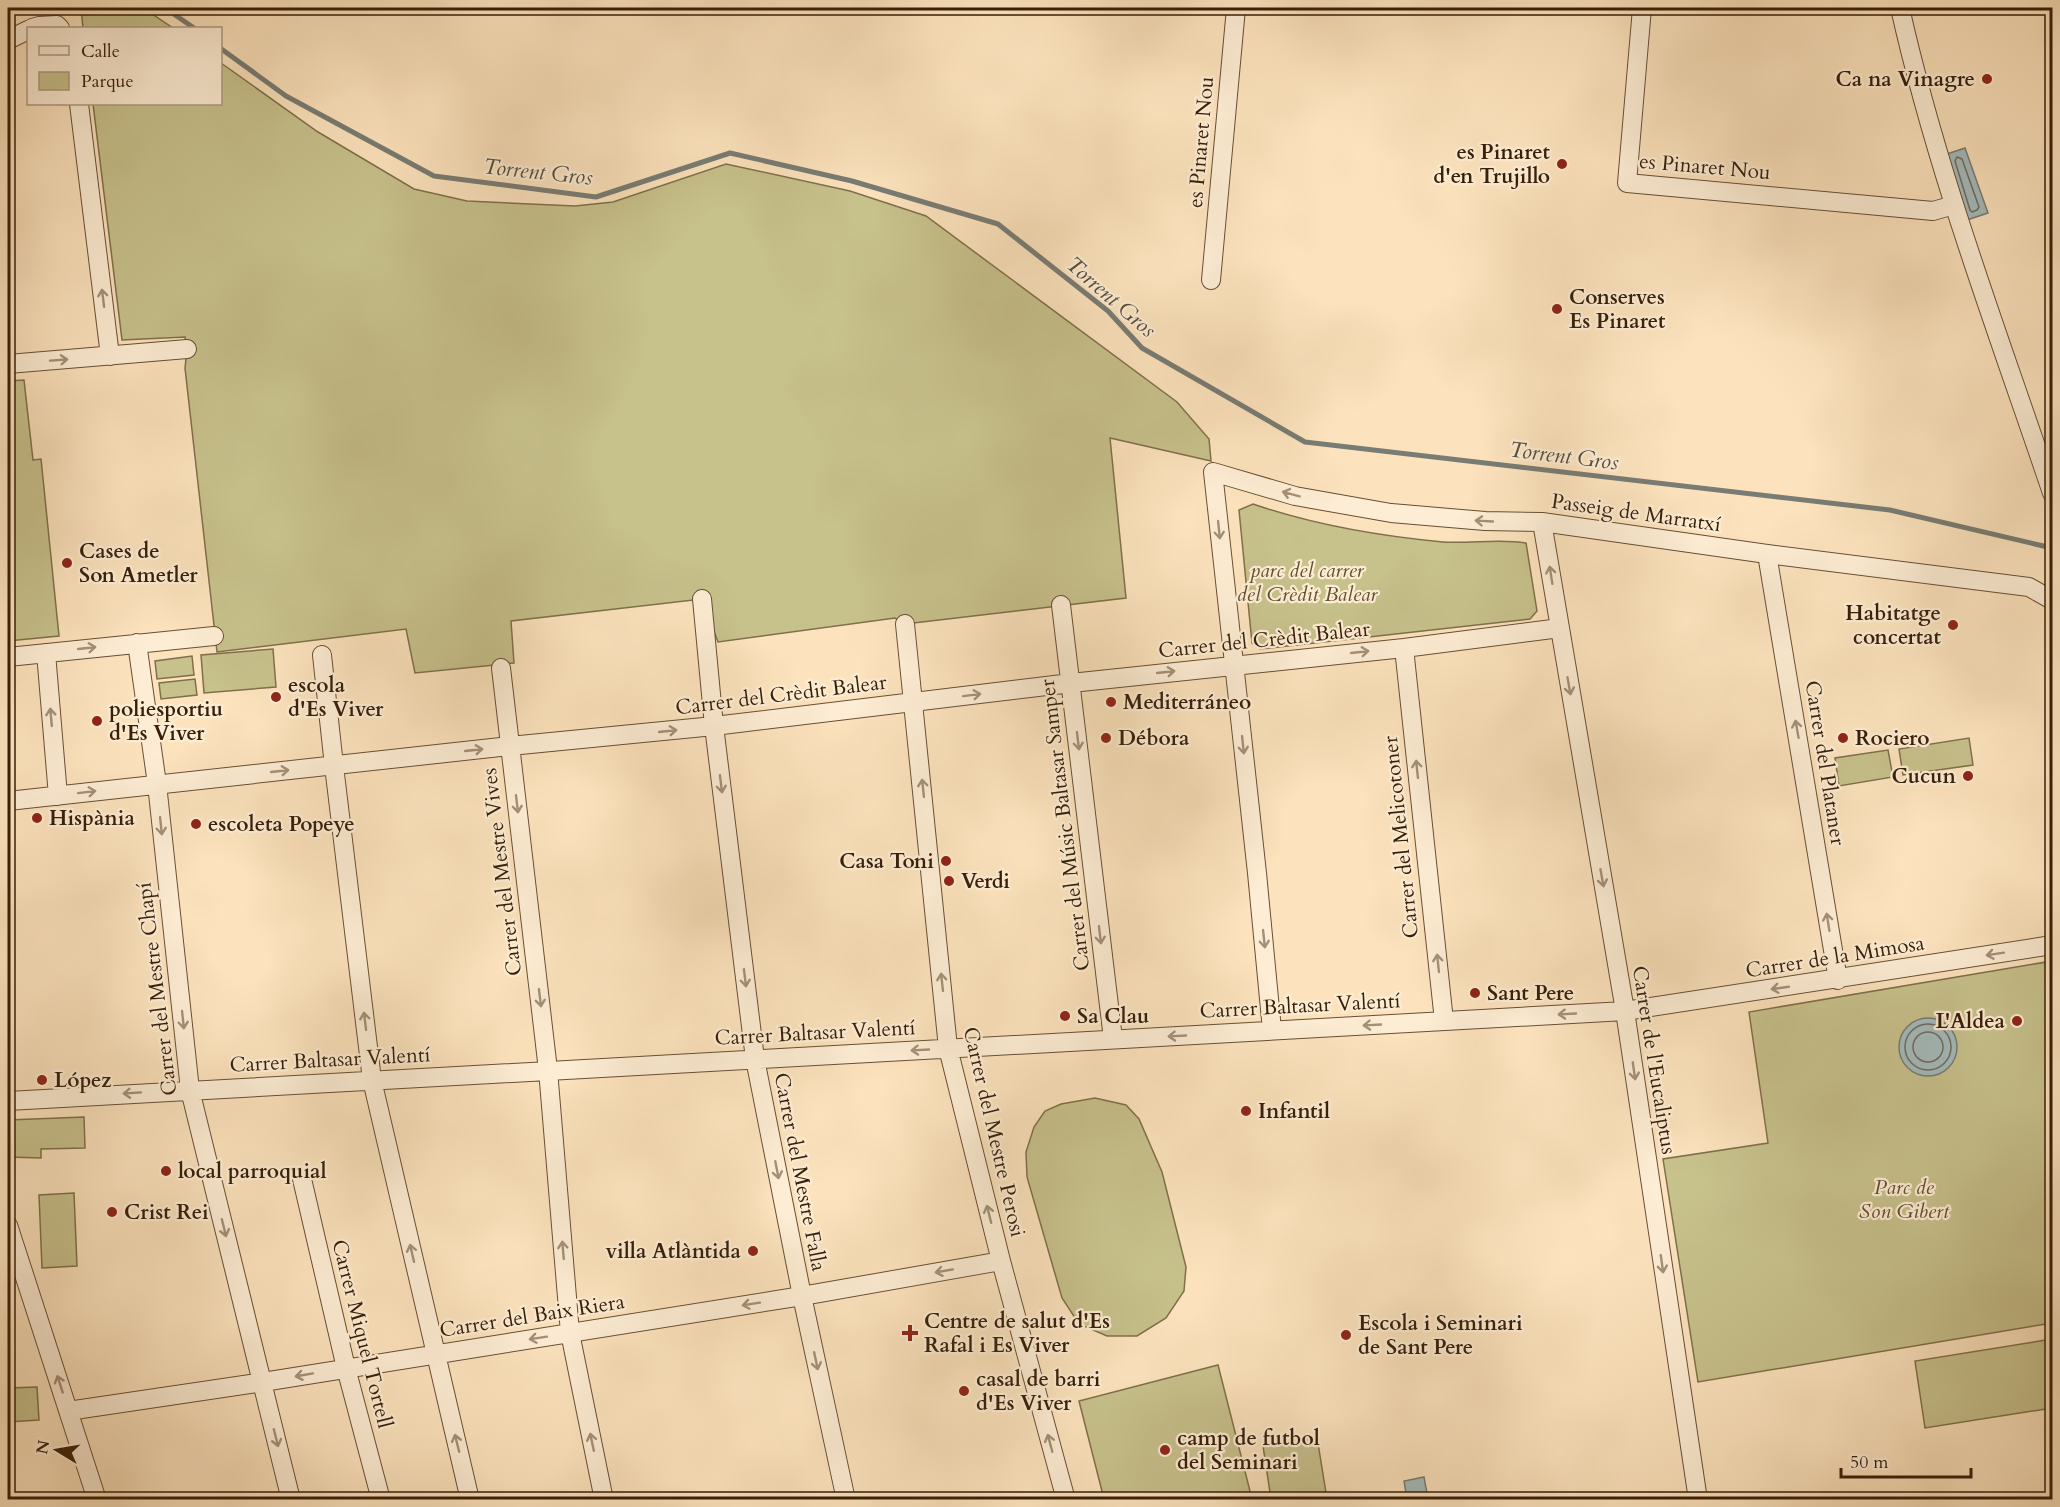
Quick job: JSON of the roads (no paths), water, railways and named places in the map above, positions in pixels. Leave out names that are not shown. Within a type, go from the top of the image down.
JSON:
[{"type":"street","name":"es Pinaret Nou","points":[[1211,280],[1236,8]]},
{"type":"street","name":"es Pinaret Nou","points":[[1642,8],[1627,183],[1933,211],[1954,205]]},
{"type":"street","points":[[1900,8],[1910,53],[1954,205],[2052,493]]},
{"type":"street","points":[[36,27],[59,27]]},
{"type":"street","points":[[8,40],[27,30]]},
{"type":"street","points":[[79,105],[110,356]]},
{"type":"street","points":[[8,364],[187,349]]},
{"type":"street","name":"Passeig de Marratxí","points":[[1234,665],[1213,472],[1295,496],[1382,512],[1419,517],[1542,522],[2029,588],[2052,604]]},
{"type":"street","name":"Carrer de l'Eucaliptus","points":[[1542,522],[1625,1011],[1698,1500]]},
{"type":"street","name":"Carrer del Plataner","points":[[1767,554],[1838,980]]},
{"type":"street","name":"Carrer del Mestre Falla","points":[[702,599],[714,726],[755,1059],[802,1296],[846,1500]]},
{"type":"street","name":"Carrer del Músic Baltasar Samper","points":[[1061,605],[1113,1039]]},
{"type":"street","name":"Carrer del Mestre Perosi","points":[[905,624],[948,1048],[1001,1261],[1066,1500]]},
{"type":"street","name":"Carrer del Crèdit Balear","points":[[8,801],[714,726],[1071,683],[1404,648],[1560,628]]},
{"type":"street","points":[[8,657],[214,636]]},
{"type":"street","name":"Carrer del Mestre Chapí","points":[[137,643],[157,784],[190,1090],[291,1500]]},
{"type":"street","name":"Carrer del Melicotoner","points":[[1404,648],[1444,1021]]},
{"type":"street","points":[[46,652],[58,796]]},
{"type":"street","points":[[322,655],[372,1080],[470,1500]]},
{"type":"street","points":[[1234,665],[1272,1030]]},
{"type":"street","name":"Carrer del Mestre Vives","points":[[501,668],[548,1070],[570,1333],[604,1500]]},
{"type":"street","name":"Carrer de la Mimosa","points":[[1625,1011],[1838,980],[2052,945]]},
{"type":"street","name":"Carrer Baltasar Valentí","points":[[8,1101],[1625,1011]]},
{"type":"street","name":"Carrer Miquel Tortell","points":[[302,1179],[346,1368],[381,1500]]},
{"type":"street","points":[[8,1225],[97,1500]]},
{"type":"street","name":"Carrer del Baix Riera","points":[[68,1411],[802,1296],[1001,1261]]},
{"type":"water","points":[[1965,148],[1988,213],[1967,220],[1947,154]]},
{"type":"water","points":[[1928,1018],[1939,1020],[1952,1031],[1957,1047],[1955,1058],[1944,1071],[1928,1076],[1917,1074],[1904,1063],[1899,1047],[1901,1036],[1912,1023]]},
{"type":"water","points":[[1424,1477],[1428,1499],[1407,1499],[1404,1481]]},
{"type":"waterway","name":"Torrent Gros","points":[[165,8],[193,27]]},
{"type":"waterway","name":"Torrent Gros","points":[[222,49],[286,96],[434,176],[596,197],[730,153],[852,181],[998,224],[1108,311],[1142,348],[1305,442],[1890,510],[2052,548]]},
{"type":"place","name":"Ca na Vinagre","points":[[1987,79]]},
{"type":"place","name":"es Pinaret d'en Trujillo","points":[[1562,164]]},
{"type":"place","name":"Conserves Es Pinaret","points":[[1557,309]]},
{"type":"place","name":"Cases de Son Ametler","points":[[67,563]]},
{"type":"place","name":"Habitatge concertat","points":[[1953,625]]},
{"type":"place","name":"escola d'Es Viver","points":[[276,697]]},
{"type":"place","name":"Mediterráneo","points":[[1111,702]]},
{"type":"place","name":"poliesportiu d'Es Viver","points":[[97,721]]},
{"type":"place","name":"Débora","points":[[1106,738]]},
{"type":"place","name":"Rociero","points":[[1843,738]]},
{"type":"place","name":"Cucun","points":[[1968,776]]},
{"type":"place","name":"Hispània","points":[[37,818]]},
{"type":"place","name":"escoleta Popeye","points":[[196,824]]},
{"type":"place","name":"Casa Toni","points":[[946,861]]},
{"type":"place","name":"Verdi","points":[[949,881]]},
{"type":"place","name":"Sant Pere","points":[[1475,993]]},
{"type":"place","name":"Sa Clau","points":[[1065,1016]]},
{"type":"place","name":"L'Aldea","points":[[2017,1021]]},
{"type":"place","name":"López","points":[[42,1080]]},
{"type":"place","name":"Infantil","points":[[1246,1111]]},
{"type":"place","name":"local parroquial","points":[[166,1171]]},
{"type":"place","name":"Crist Rei","points":[[112,1212]]},
{"type":"place","name":"villa Atlàntida","points":[[753,1251]]},
{"type":"place","name":"Centre de salut d'Es Rafal i Es Viver","points":[[910,1333]]},
{"type":"place","name":"Escola i Seminari de Sant Pere","points":[[1346,1335]]},
{"type":"place","name":"casal de barri d'Es Viver","points":[[964,1391]]},
{"type":"place","name":"camp de futbol del Seminari","points":[[1165,1450]]},
{"type":"park label","name":"parc del carrer del Crèdit Balear","points":[[1307,582]]},
{"type":"park label","name":"Parc de Son Gibert","points":[[1904,1199]]}]
